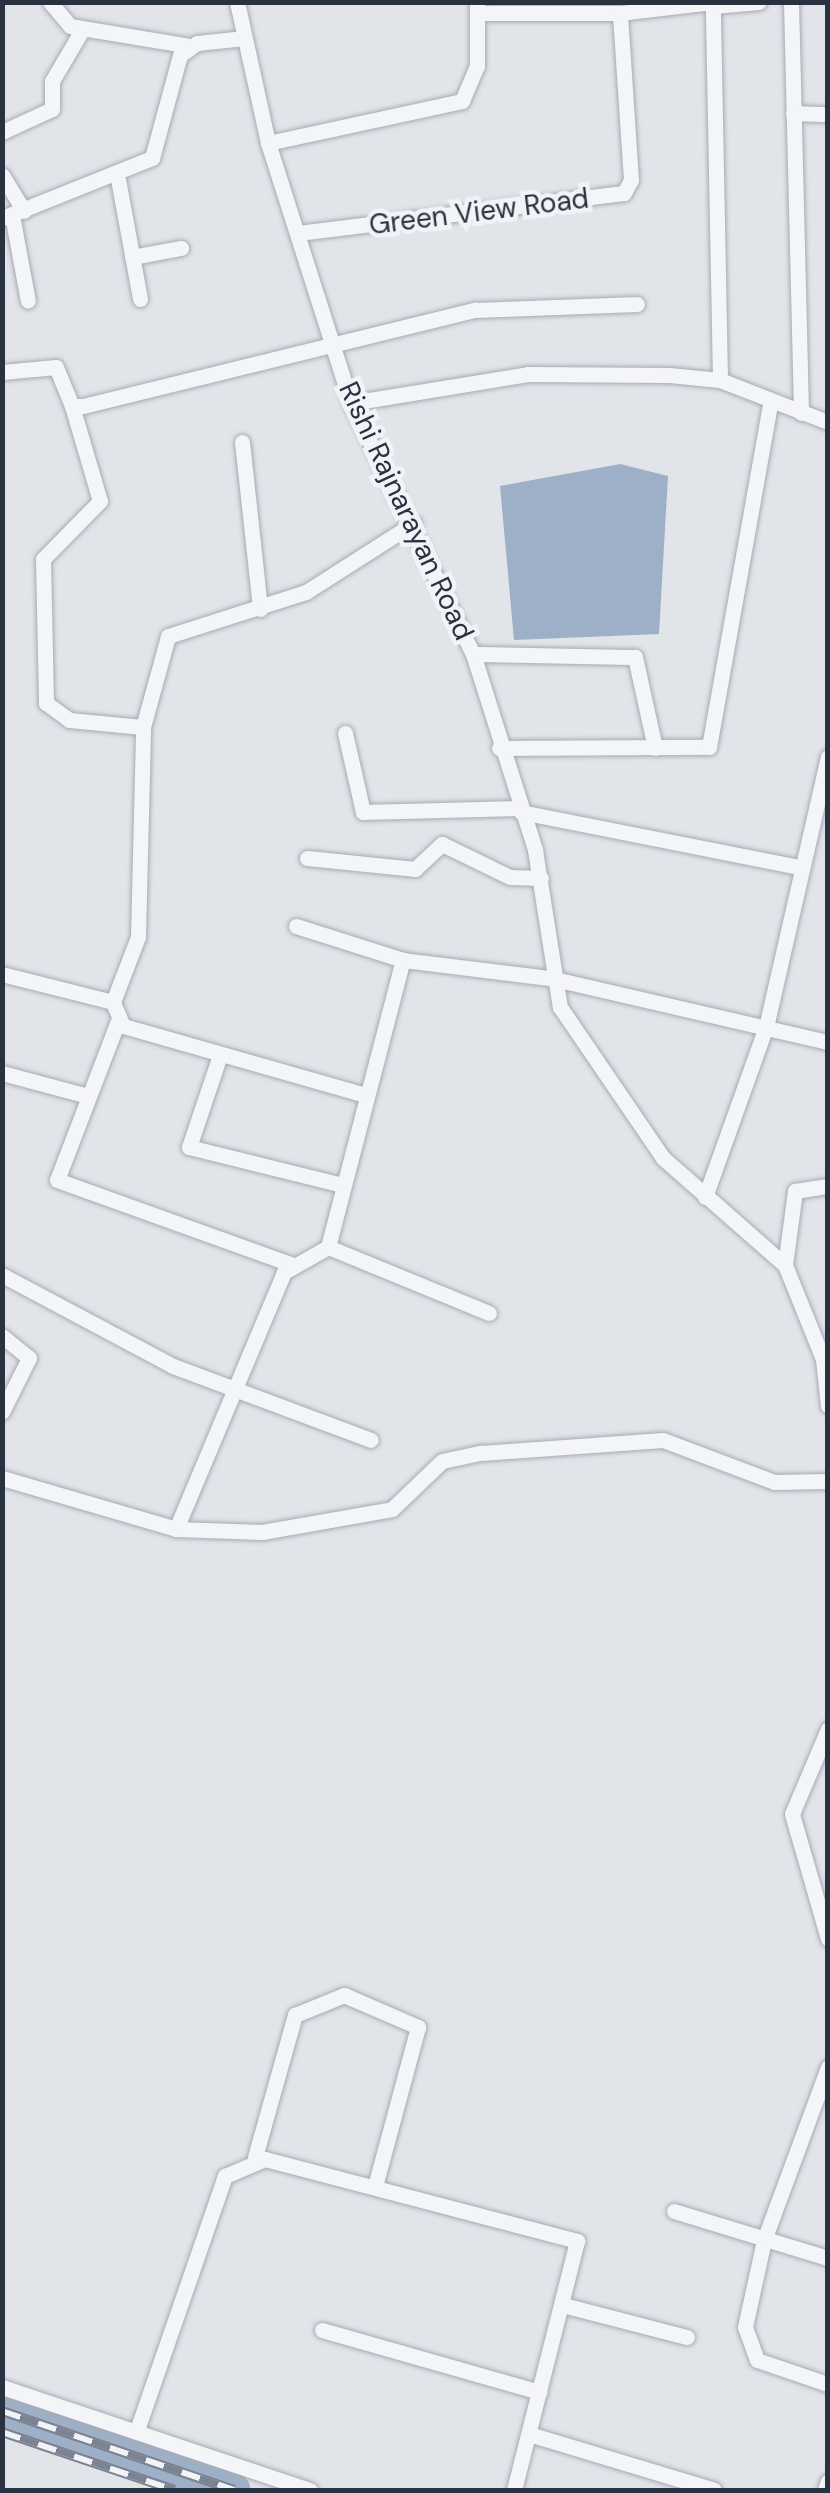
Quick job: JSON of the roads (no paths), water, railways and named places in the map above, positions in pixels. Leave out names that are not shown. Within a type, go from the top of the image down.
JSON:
[{"type":"street","points":[[50,2],[82,30],[189,46],[245,38]]},
{"type":"street","name":"Rishi Rajnarayan Road","points":[[237,2],[268,143],[350,403],[414,523],[473,654],[498,748],[541,878],[550,978],[663,1158],[785,1266],[825,1359],[828,1406]]},
{"type":"street","points":[[268,143],[462,101],[476,66],[477,8],[620,13],[759,2]]},
{"type":"street","points":[[792,2],[800,412]]},
{"type":"street","points":[[713,4],[720,380]]},
{"type":"street","name":"Green View Road","points":[[298,233],[624,192],[631,180],[620,13]]},
{"type":"street","points":[[2,132],[52,108],[52,81],[82,30]]},
{"type":"street","points":[[13,214],[118,179],[152,158],[189,46]]},
{"type":"street","points":[[794,113],[828,114]]},
{"type":"street","points":[[2,175],[28,300]]},
{"type":"street","points":[[118,179],[140,298]]},
{"type":"street","points":[[132,257],[181,248]]},
{"type":"street","points":[[72,406],[330,339],[475,310],[636,304]]},
{"type":"street","points":[[2,372],[56,367],[100,500],[43,560],[46,703],[69,720],[143,728]]},
{"type":"street","points":[[350,403],[528,374],[720,380],[770,403],[828,422]]},
{"type":"street","points":[[498,748],[697,750],[714,738],[770,403]]},
{"type":"street","points":[[242,442],[260,609]]},
{"type":"street","points":[[293,1265],[150,1221],[57,1180],[118,1021],[113,1002],[144,892],[143,728],[168,636],[306,592],[414,523]]},
{"type":"street","points":[[473,654],[635,657],[655,748]]},
{"type":"street","points":[[344,734],[363,812],[520,810],[800,867]]},
{"type":"street","points":[[705,1197],[766,1028],[800,867],[823,794],[828,757]]},
{"type":"street","points":[[307,858],[415,869],[442,844],[510,877],[541,878]]},
{"type":"street","points":[[296,926],[403,960],[550,978],[828,1042]]},
{"type":"street","points":[[176,1529],[293,1265],[328,1247],[362,1094],[403,960]]},
{"type":"street","points":[[2,974],[113,1002]]},
{"type":"street","points":[[118,1021],[219,1058],[362,1094]]},
{"type":"street","points":[[219,1058],[189,1147],[343,1186]]},
{"type":"street","points":[[2,1073],[88,1096]]},
{"type":"street","points":[[785,1266],[795,1191],[828,1186]]},
{"type":"street","points":[[328,1247],[489,1313]]},
{"type":"street","points":[[2,1275],[122,1343],[371,1440]]},
{"type":"street","points":[[2,1336],[29,1358],[2,1412]]},
{"type":"street","points":[[2,1478],[176,1529],[262,1532],[392,1510],[455,1456],[636,1440],[683,1444],[774,1482],[828,1481]]},
{"type":"street","points":[[828,1729],[792,1814],[828,1938]]},
{"type":"street","points":[[138,2427],[225,2176],[255,2158],[295,2015],[344,1995],[418,2027],[375,2186]]},
{"type":"street","points":[[828,2067],[764,2240],[745,2317],[752,2353],[828,2384]]},
{"type":"street","points":[[255,2158],[571,2233],[577,2252],[514,2490]]},
{"type":"street","points":[[674,2212],[828,2258]]},
{"type":"street","points":[[563,2305],[687,2337]]},
{"type":"street","points":[[322,2330],[539,2392]]},
{"type":"street","points":[[2,2387],[138,2427],[310,2490]]},
{"type":"street","points":[[529,2434],[714,2490]]},
{"type":"street","points":[[826,2490],[828,2482]]},
{"type":"water","points":[[620,464],[668,476],[659,634],[514,640],[500,486]]},
{"type":"waterway","points":[[2,2413],[233,2490]]},
{"type":"railway","points":[[2,2411],[234,2490]]},
{"type":"railway","points":[[2,2432],[174,2490]]}]
